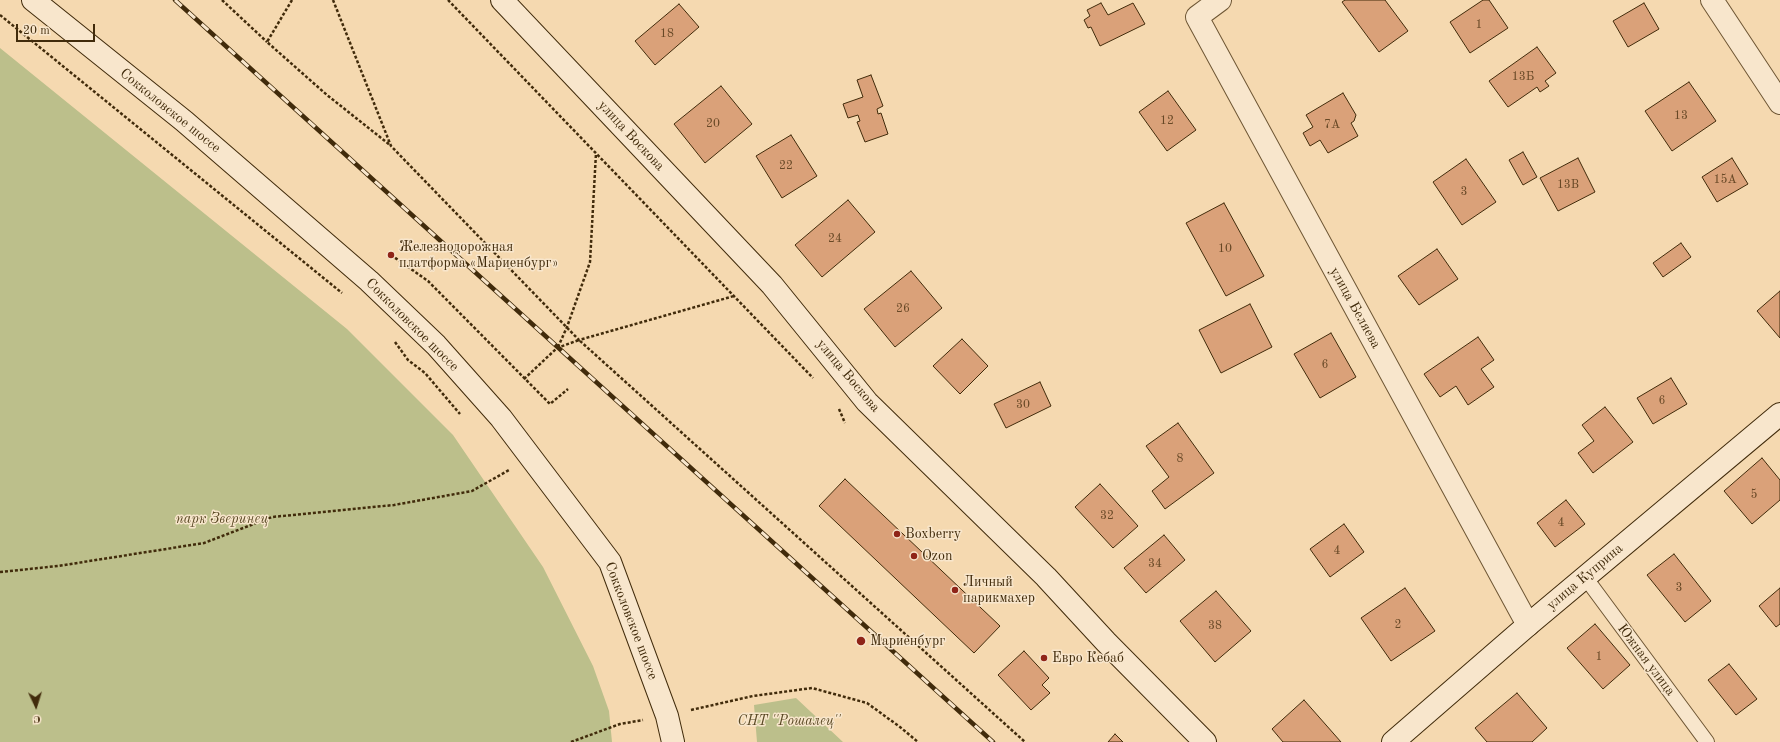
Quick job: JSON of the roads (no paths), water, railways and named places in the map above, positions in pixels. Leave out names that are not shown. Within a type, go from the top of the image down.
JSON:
[{"type":"street","name":"Сокколовское шоссе","points":[[33,0],[184,121],[369,281],[436,345],[501,418],[610,562],[667,716],[673,742]]},
{"type":"street","name":"улица Воскова","points":[[502,0],[772,285],[867,402],[1046,578],[1106,642],[1205,742]]},
{"type":"street","name":"улица Беляева","points":[[1220,0],[1196,17],[1528,625]]},
{"type":"street","points":[[1712,0],[1780,103]]},
{"type":"street","name":"улица Куприна","points":[[1393,742],[1528,625],[1780,414]]},
{"type":"lane","name":"Южная улица","points":[[1585,577],[1707,742]]},
{"type":"railway","points":[[175,0],[993,742]]},
{"type":"place","name":"Железнодорожная платформа «Мариенбург»","points":[[391,255]]},
{"type":"place","name":"Boxberry","points":[[897,534]]},
{"type":"place","name":"Ozon","points":[[914,556]]},
{"type":"place","name":"Личный парикмахер","points":[[955,590]]},
{"type":"place","name":"Мариенбург","points":[[861,641]]},
{"type":"place","name":"Евро Кебаб","points":[[1044,658]]},
{"type":"park label","name":"парк Зверинец","points":[[222,519]]},
{"type":"park label","name":"СНТ ''Рошалец''","points":[[789,721]]}]
